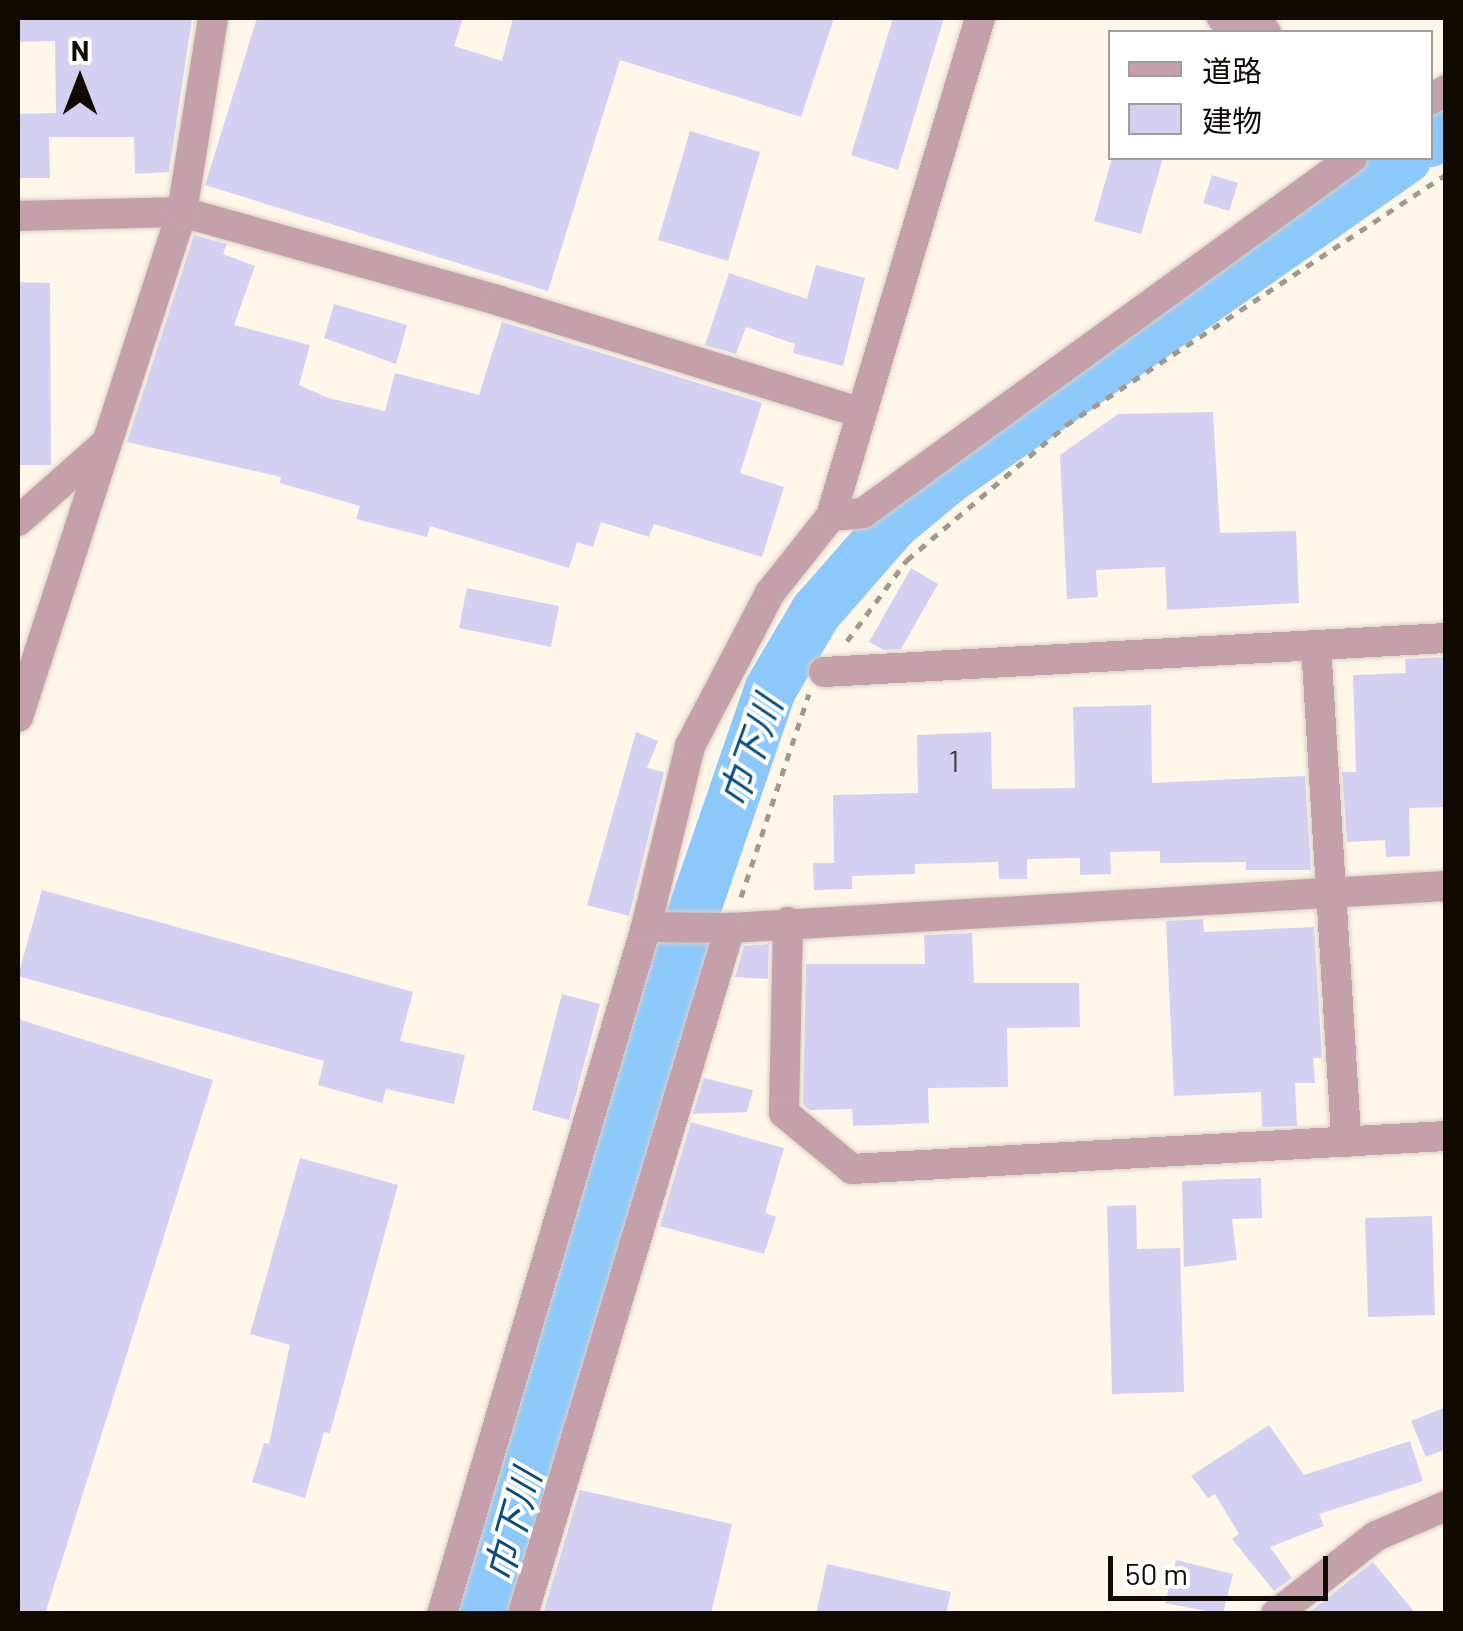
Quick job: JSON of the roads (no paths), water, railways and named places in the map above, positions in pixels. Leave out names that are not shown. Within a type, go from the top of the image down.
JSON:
[{"type":"street","points":[[18,717],[182,212],[214,18]]},
{"type":"street","points":[[442,1614],[652,927],[690,746],[770,593],[831,516],[980,18]]},
{"type":"street","points":[[1222,18],[1260,30]]},
{"type":"street","points":[[831,516],[864,513],[1349,160]]},
{"type":"street","points":[[18,216],[182,212],[500,301],[859,412]]},
{"type":"street","points":[[18,521],[106,443]]},
{"type":"street","points":[[824,672],[1446,638]]},
{"type":"street","points":[[1316,645],[1346,1142]]},
{"type":"street","points":[[652,927],[723,928],[1446,886]]},
{"type":"street","points":[[788,922],[784,1113],[852,1169],[1446,1136]]},
{"type":"street","points":[[523,1614],[723,928]]},
{"type":"street","points":[[1276,1614],[1376,1536],[1446,1506]]},
{"type":"waterway","name":"巾下川","points":[[1433,139],[1446,130]]},
{"type":"waterway","name":"巾下川","points":[[485,1614],[692,917],[770,690],[816,612],[893,524],[947,479],[1403,160]]}]
